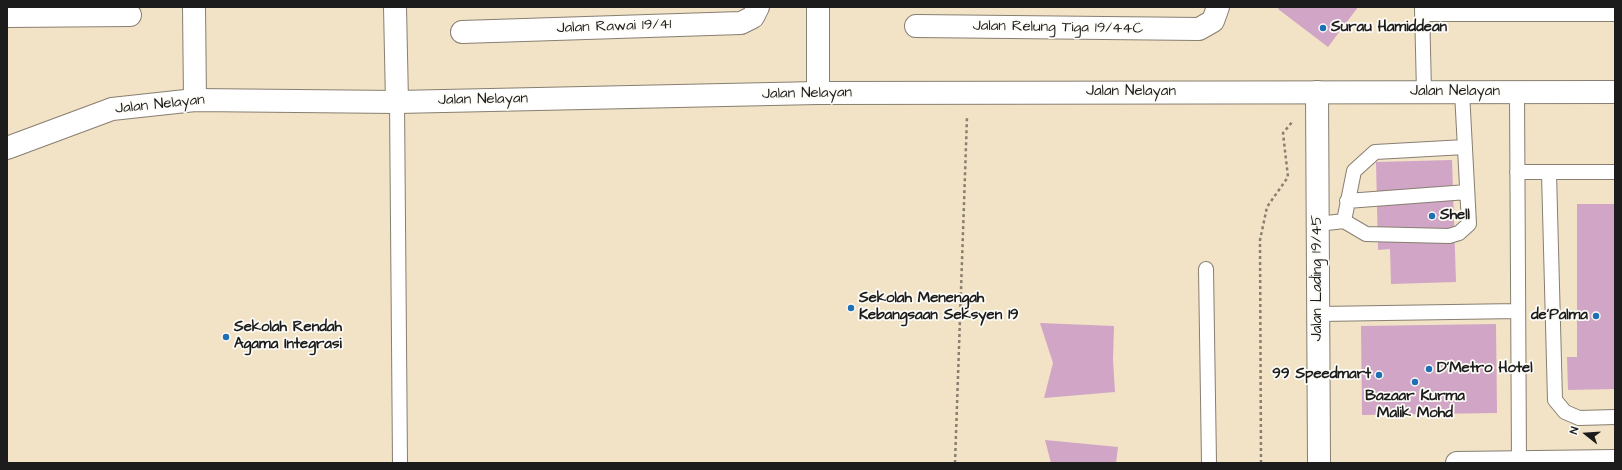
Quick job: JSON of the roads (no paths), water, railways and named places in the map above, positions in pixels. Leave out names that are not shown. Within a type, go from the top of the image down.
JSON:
[{"type":"street","points":[[194,7],[195,100]]},
{"type":"street","points":[[395,7],[397,102]]},
{"type":"street","name":"Jalan Rawai 19/41","points":[[462,32],[741,23],[752,16],[758,7]]},
{"type":"street","points":[[818,7],[818,93]]},
{"type":"street","name":"Jalan Relung Tiga 19/44C","points":[[916,26],[1199,29],[1213,21],[1218,7]]},
{"type":"street","points":[[7,16],[130,15]]},
{"type":"street","name":"Jalan Nelayan","points":[[7,148],[112,109],[195,100],[397,102],[818,93],[967,92],[1615,92]]},
{"type":"street","name":"Jalan Lading 19/45","points":[[1317,92],[1319,463]]},
{"type":"street","points":[[1457,463],[1615,461]]},
{"type":"lane","points":[[1424,92],[1422,10],[1615,14]]},
{"type":"lane","points":[[1318,224],[1344,221],[1366,234],[1450,236],[1459,232],[1469,224],[1462,92]]},
{"type":"lane","points":[[1517,92],[1519,462]]},
{"type":"lane","points":[[397,102],[400,463]]},
{"type":"lane","points":[[1344,221],[1354,171],[1375,152],[1465,147]]},
{"type":"lane","points":[[1517,172],[1615,172]]},
{"type":"lane","points":[[1549,173],[1556,400],[1565,412],[1579,418],[1615,417]]},
{"type":"lane","points":[[1348,201],[1467,192]]},
{"type":"lane","points":[[1206,269],[1209,463]]},
{"type":"lane","points":[[1319,314],[1518,311]]},
{"type":"place","name":"Surau Hamiddean","points":[[1323,28]]},
{"type":"place","name":"Shell","points":[[1432,216]]},
{"type":"place","name":"Sekolah Menengah Kebangsaan Seksyen 19","points":[[851,308]]},
{"type":"place","name":"de'Palma","points":[[1596,316]]},
{"type":"place","name":"Sekolah Rendah Agama Integrasi","points":[[226,337]]},
{"type":"place","name":"D'Metro Hotel","points":[[1429,369]]},
{"type":"place","name":"99 Speedmart","points":[[1379,375]]},
{"type":"place","name":"Bazaar Kurma Malik Mohd","points":[[1415,382]]}]
